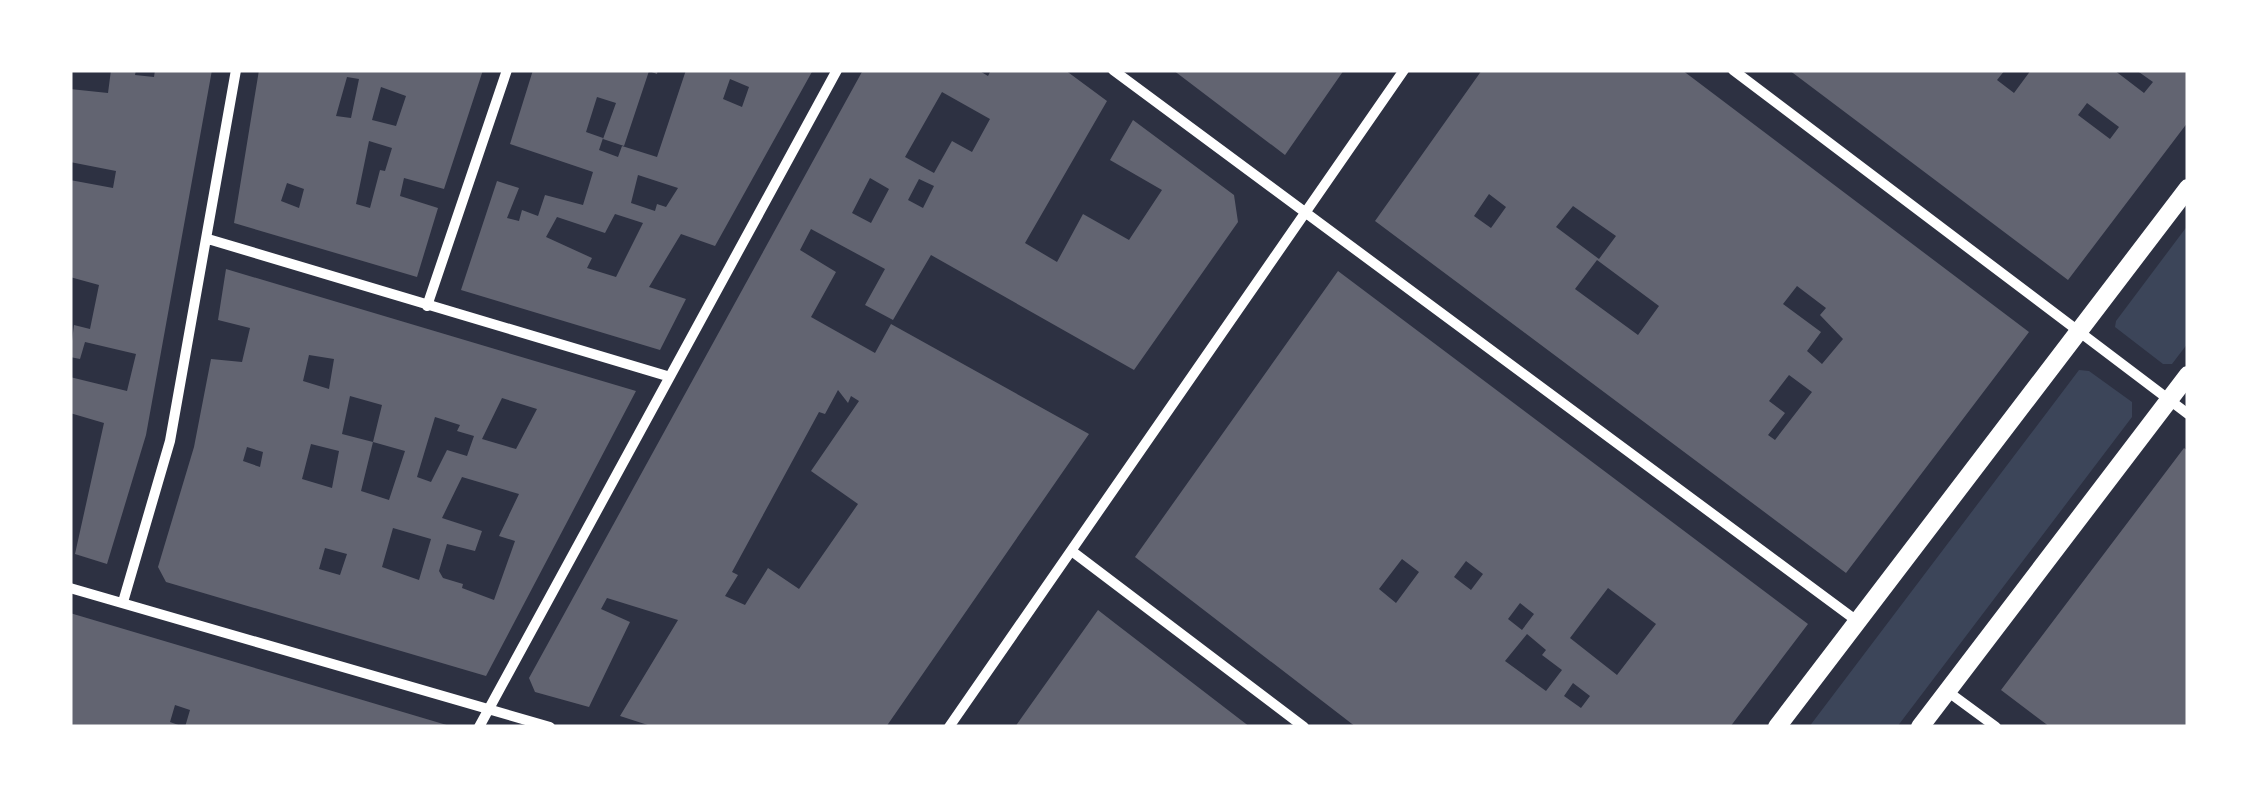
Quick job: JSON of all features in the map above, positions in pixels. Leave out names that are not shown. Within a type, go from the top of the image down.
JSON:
[{"type":"street","points":[[123,602],[170,441],[236,70]]},
{"type":"street","points":[[427,306],[507,70]]},
{"type":"street","points":[[480,727],[666,376],[837,70]]},
{"type":"street","points":[[1114,70],[1857,622]]},
{"type":"street","points":[[948,727],[1404,70]]},
{"type":"street","points":[[1733,70],[2188,414]]},
{"type":"street","points":[[1777,727],[2188,188]]},
{"type":"street","points":[[208,239],[666,376]]},
{"type":"street","points":[[1920,727],[2188,374]]},
{"type":"street","points":[[1073,552],[1304,727]]},
{"type":"street","points":[[70,588],[550,727]]},
{"type":"street","points":[[1947,691],[1996,727]]},
{"type":"shaded area","points":[[2188,225],[2188,343],[2172,364],[2163,364],[2115,327],[2116,321]]},
{"type":"shaded area","points":[[2079,370],[2089,371],[2132,402],[2132,417],[1897,727],[1809,727]]},
{"type":"building","points":[[111,70],[136,70],[135,75],[154,77],[155,70],[212,70],[146,435],[107,564],[75,554],[104,423],[70,413],[70,377],[127,391],[136,354],[85,342],[80,359],[70,357],[74,325],[90,329],[99,285],[70,277],[70,180],[113,188],[116,171],[70,162],[70,89],[108,93]]},
{"type":"building","points":[[259,70],[483,70],[444,189],[404,178],[400,196],[438,208],[417,277],[234,223]],"holes":[[[347,77],[359,79],[351,118],[336,116]],[[381,87],[406,96],[396,126],[372,120]],[[369,141],[392,148],[385,171],[380,170],[370,208],[356,204]],[[287,183],[304,189],[299,208],[281,201]]]},
{"type":"building","points":[[533,70],[658,70],[657,74],[649,71],[624,146],[603,139],[616,103],[597,97],[586,132],[603,138],[599,150],[618,157],[622,146],[657,157],[686,70],[813,70],[715,246],[681,234],[649,287],[686,299],[660,350],[461,290],[497,181],[519,188],[507,218],[519,221],[522,210],[538,216],[545,195],[583,205],[593,172],[510,144]],"holes":[[[730,79],[749,87],[742,107],[723,99]],[[638,175],[678,188],[666,207],[657,204],[655,211],[631,203]],[[615,214],[643,223],[616,277],[587,268],[592,258],[546,237],[557,217],[605,233]]]},
{"type":"building","points":[[863,70],[978,70],[988,76],[991,70],[1065,70],[1107,101],[1025,243],[1057,262],[1083,214],[1129,240],[1162,190],[1110,160],[1133,120],[1234,195],[1238,222],[1134,370],[931,255],[893,320],[865,305],[885,269],[811,229],[800,250],[836,272],[811,317],[875,353],[891,324],[1089,434],[886,727],[654,727],[620,716],[678,620],[607,598],[601,609],[630,622],[589,707],[535,692],[529,678]],"holes":[[[942,92],[990,119],[972,152],[952,141],[934,173],[905,157]],[[870,178],[889,189],[871,223],[852,213]],[[919,179],[934,186],[923,208],[908,200]],[[838,390],[848,403],[851,396],[859,401],[811,471],[858,504],[799,589],[768,568],[745,605],[725,596],[738,575],[732,572],[819,412],[825,414]]]},
{"type":"building","points":[[1173,70],[1344,70],[1285,155]]},
{"type":"building","points":[[1482,70],[1682,70],[2029,332],[1846,573],[1375,221]],"holes":[[[1489,194],[1506,207],[1491,228],[1474,216]],[[1573,206],[1616,236],[1599,259],[1556,227]],[[1597,260],[1659,306],[1638,335],[1575,289]],[[1797,286],[1826,308],[1820,315],[1843,339],[1822,364],[1807,351],[1821,332],[1783,304]],[[1789,375],[1812,392],[1775,440],[1768,435],[1785,413],[1769,401]]]},
{"type":"building","points":[[1789,70],[2005,70],[1997,80],[2014,93],[2031,70],[2114,70],[2144,93],[2153,82],[2136,70],[2188,70],[2188,122],[2068,280]],"holes":[[[2087,103],[2119,127],[2110,139],[2078,115]]]},
{"type":"building","points":[[226,269],[636,391],[486,676],[166,582],[158,567],[194,447],[211,359],[242,362],[250,328],[218,320]],"holes":[[[309,355],[334,359],[329,389],[303,381]],[[350,396],[382,405],[373,442],[342,434]],[[502,398],[537,409],[516,449],[482,439]],[[435,417],[460,425],[457,431],[474,436],[467,456],[447,450],[431,482],[417,477]],[[373,442],[405,451],[389,500],[361,491]],[[311,444],[339,451],[332,488],[302,479]],[[247,447],[263,452],[260,467],[243,461]],[[462,477],[519,494],[499,536],[515,541],[494,600],[443,578],[439,571],[447,544],[475,551],[482,531],[442,518]],[[393,528],[431,539],[419,580],[382,567]],[[325,548],[347,554],[340,575],[319,569]]]},
{"type":"building","points":[[1338,271],[1808,624],[1730,727],[1356,727],[1135,557]],"holes":[[[1402,559],[1419,572],[1396,603],[1379,589]],[[1466,561],[1483,574],[1471,590],[1454,577]],[[1608,588],[1656,624],[1617,675],[1570,638]],[[1520,603],[1534,614],[1522,630],[1508,619]],[[1527,634],[1546,650],[1542,655],[1562,670],[1546,691],[1505,661]],[[1573,683],[1590,696],[1581,708],[1564,696]]]},
{"type":"building","points":[[2184,448],[2188,451],[2188,727],[2050,727],[2001,690]]},
{"type":"building","points":[[1098,610],[1116,624],[1250,727],[1015,727]]},
{"type":"building","points":[[70,613],[450,727],[185,727],[190,710],[175,705],[170,722],[184,727],[70,727]]}]
